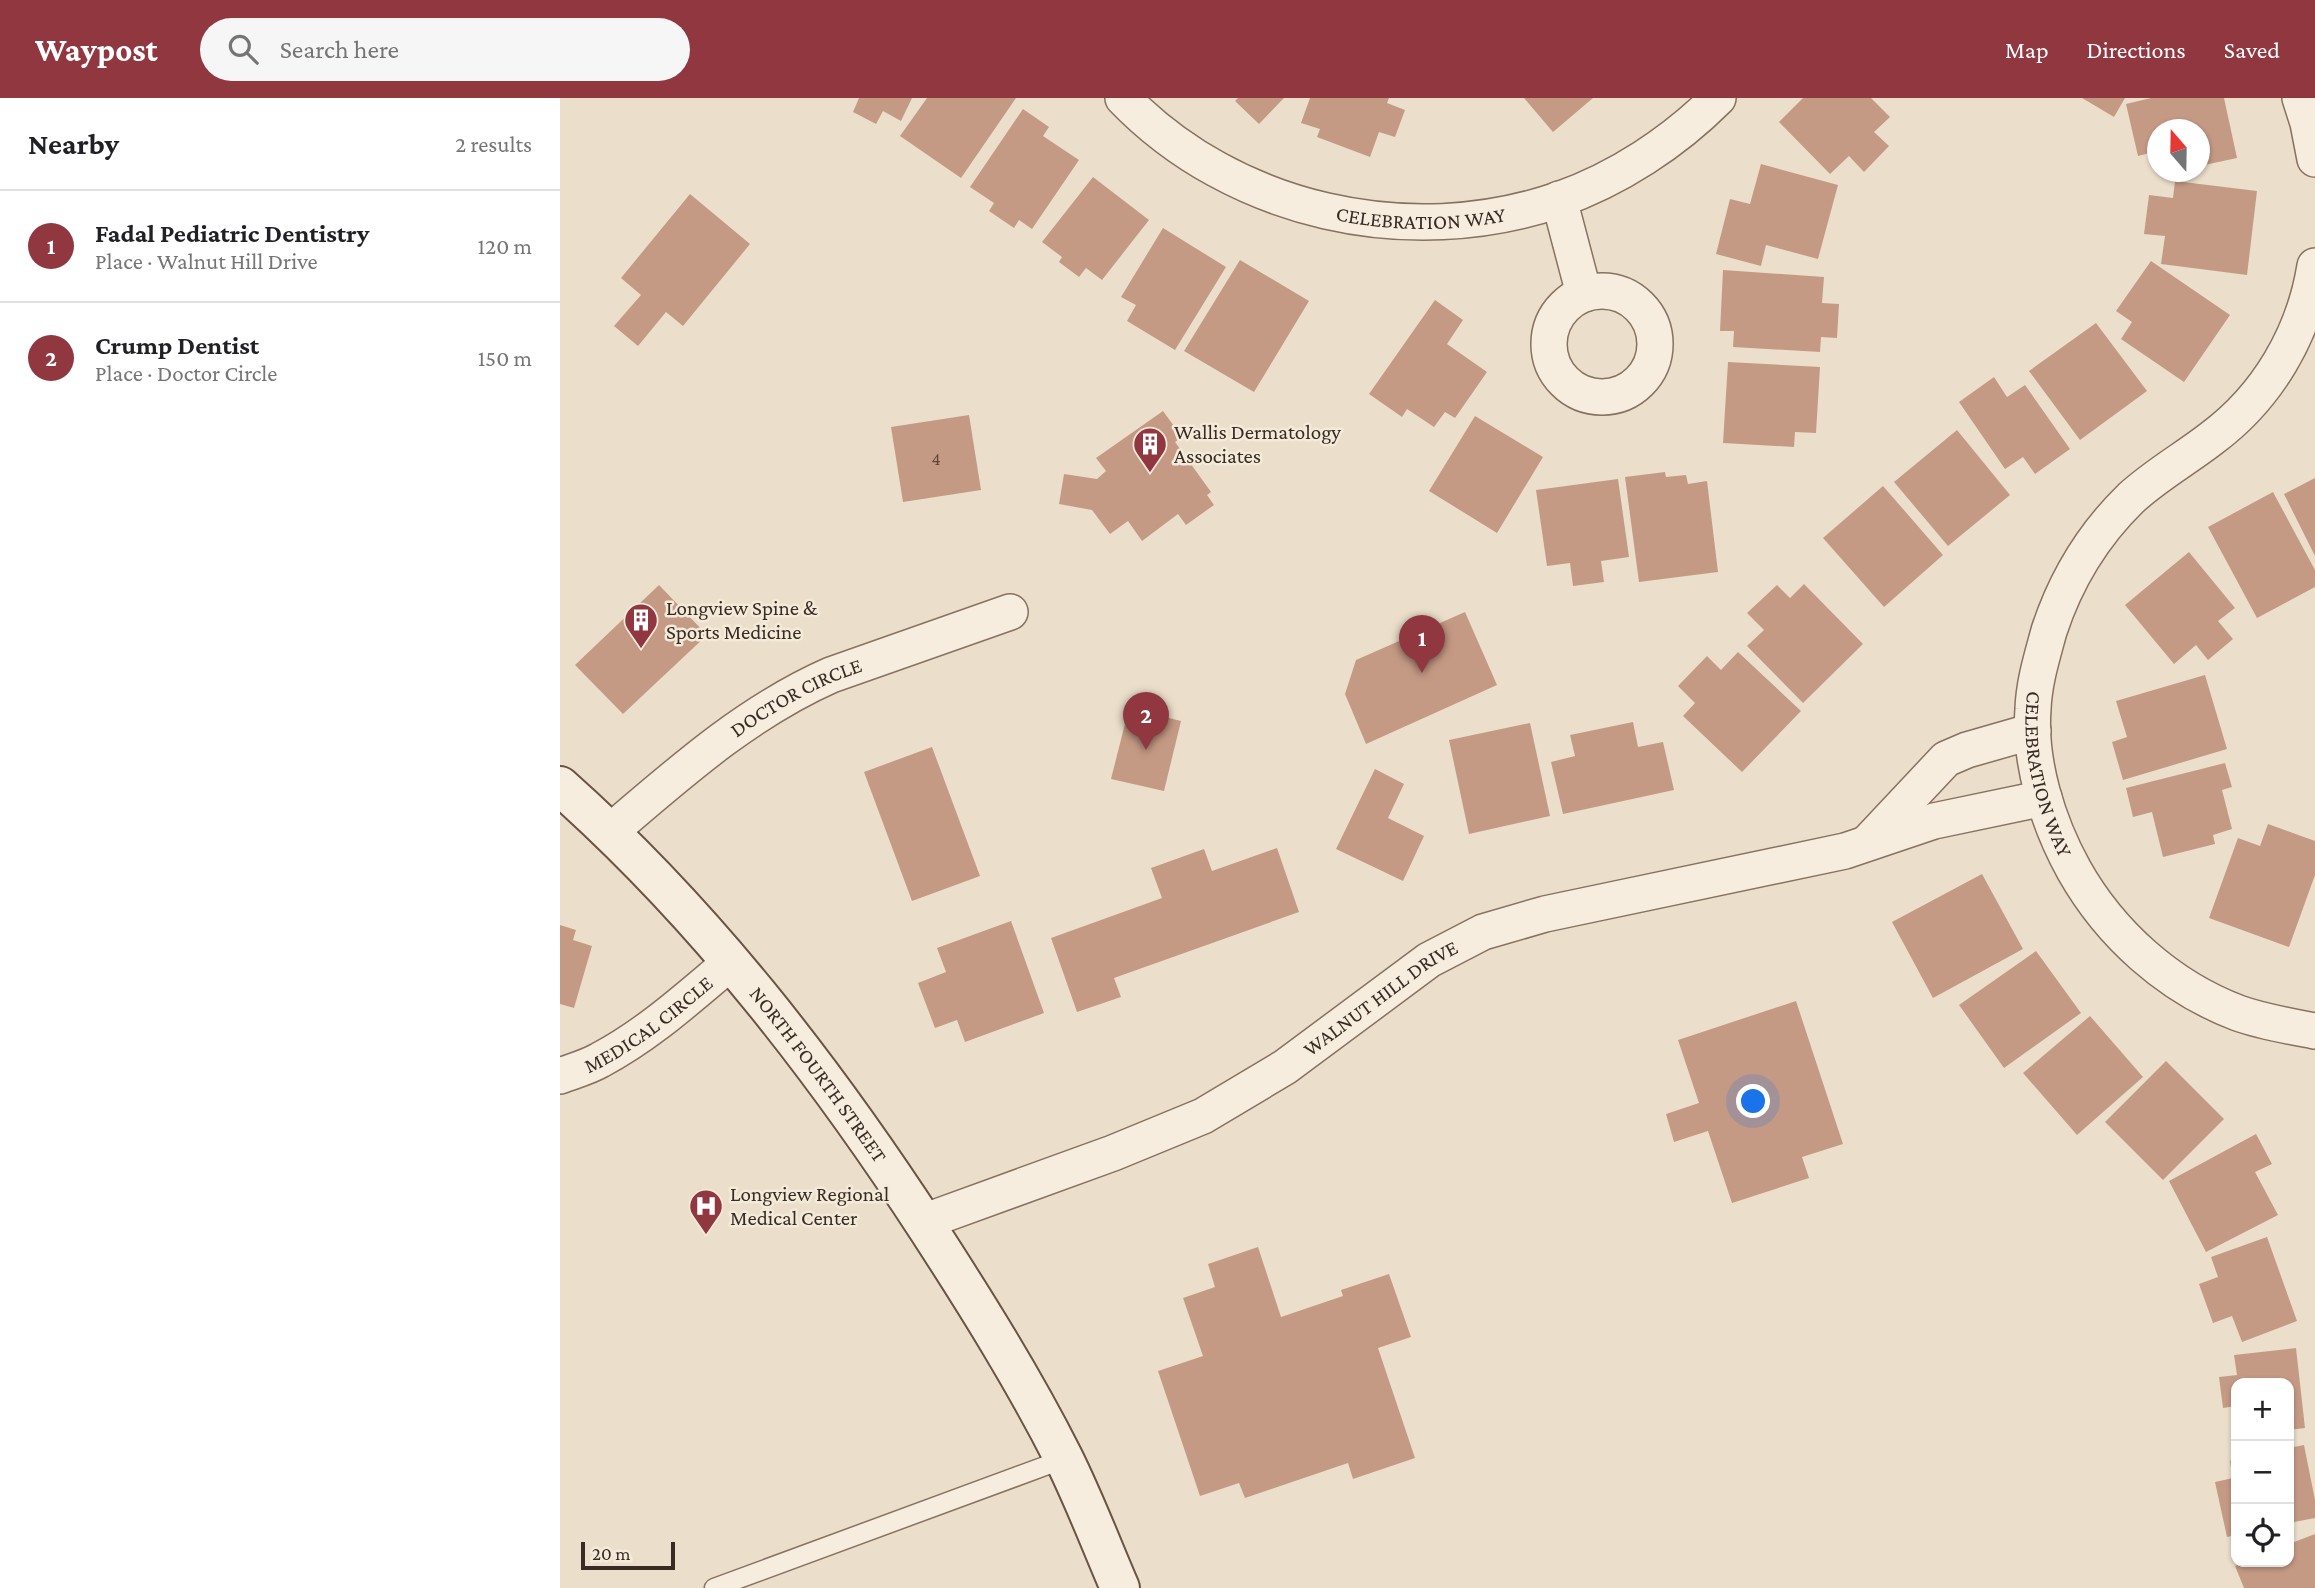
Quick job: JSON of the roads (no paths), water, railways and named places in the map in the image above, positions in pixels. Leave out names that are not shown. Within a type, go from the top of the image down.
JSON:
[{"type":"main road","name":"NORTH FOURTH STREET","points":[[560,786],[610,832],[731,962],[812,1062],[869,1139],[976,1302],[1063,1459],[1120,1588]]},
{"type":"street","name":"CELEBRATION WAY","points":[[1123,98],[1172,142],[1216,170],[1275,195],[1326,211],[1380,220],[1448,220],[1502,214],[1559,199],[1600,182],[1662,145],[1718,98]]},
{"type":"street","points":[[2300,98],[2315,159]]},
{"type":"street","points":[[1559,199],[1584,294]]},
{"type":"street","name":"CELEBRATION WAY","points":[[2315,266],[2294,340],[2259,392],[2214,437],[2162,472],[2132,498],[2102,529],[2082,557],[2064,591],[2043,653],[2032,709],[2036,764],[2044,798],[2062,846],[2079,880],[2117,929],[2148,960],[2183,986],[2221,1006],[2257,1019],[2315,1031]]},
{"type":"street","name":"DOCTOR CIRCLE","points":[[610,832],[718,741],[803,687],[1010,612]]},
{"type":"street","points":[[1864,846],[1946,760],[1967,750],[2033,731]]},
{"type":"street","name":"WALNUT HILL DRIVE","points":[[923,1222],[1113,1153],[1203,1116],[1284,1067],[1429,960],[1483,932],[1545,914],[1864,846],[1934,821],[2044,798]]},
{"type":"street","name":"MEDICAL CIRCLE","points":[[560,1076],[598,1062],[630,1042],[660,1021],[731,962]]},
{"type":"lane","points":[[714,1588],[1063,1459]]},
{"type":"place","name":"Wallis Dermatology Associates","points":[[1150,474]]},
{"type":"place","name":"Longview Spine & Sports Medicine","points":[[641,650]]},
{"type":"place","name":"Fadal Pediatric Dentistry","points":[[1422,673]]},
{"type":"place","name":"Crump Dentist","points":[[1146,750]]},
{"type":"place","name":"Longview Regional Medical Center","points":[[706,1236]]}]
